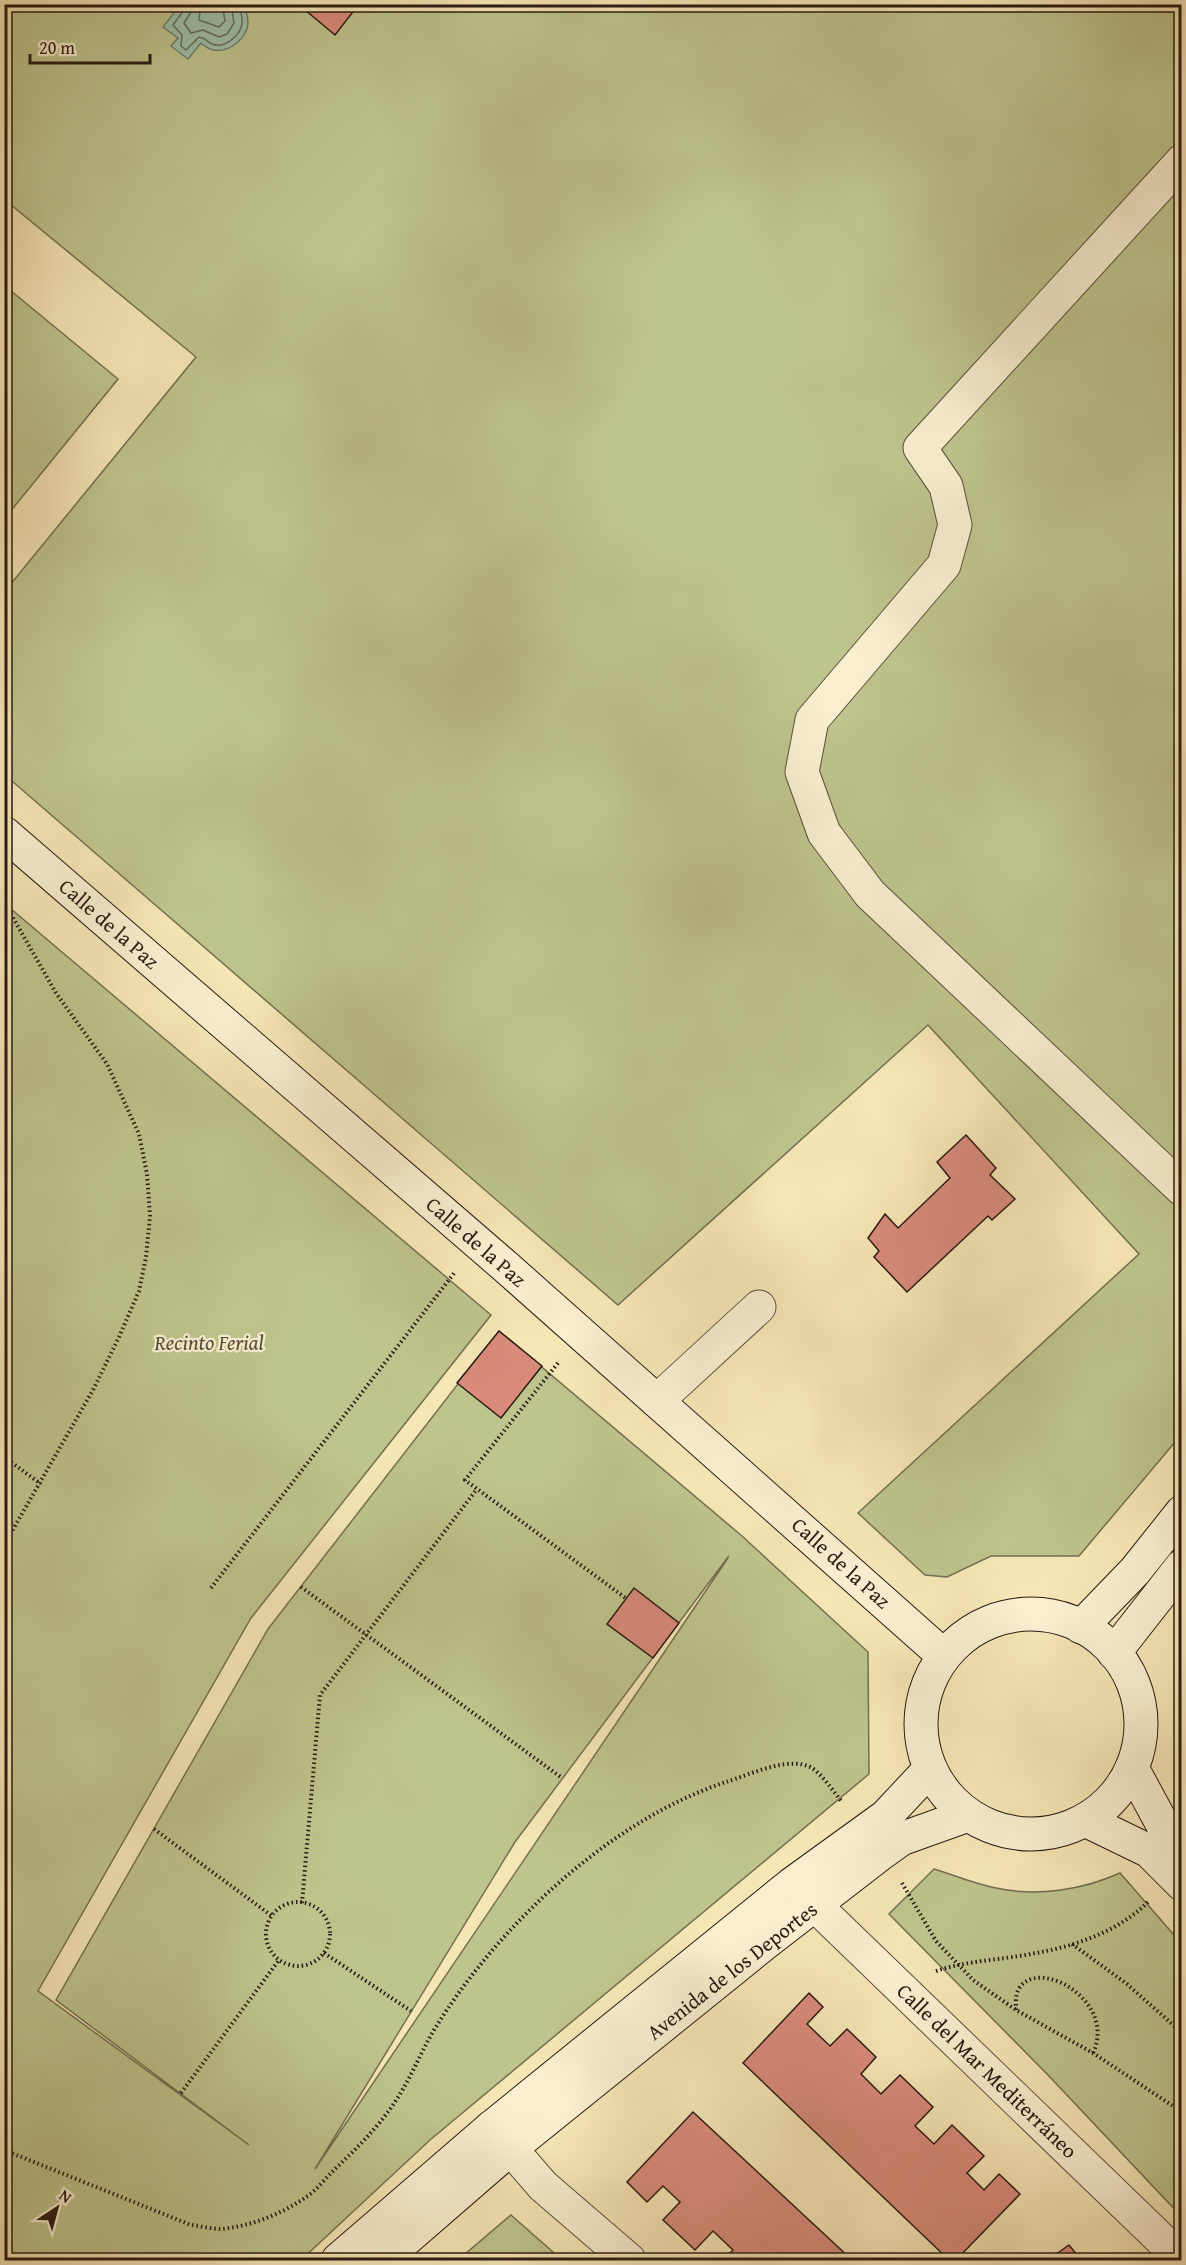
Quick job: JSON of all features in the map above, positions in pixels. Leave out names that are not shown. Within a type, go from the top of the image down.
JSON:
[{"type":"street","points":[[1182,161],[920,448],[946,486],[955,525],[944,565],[812,720],[802,772],[824,833],[870,894],[1182,1189]]},
{"type":"street","name":"Calle de la Paz","points":[[4,833],[478,1243],[944,1656]]},
{"type":"street","points":[[657,1401],[759,1307]]},
{"type":"street","points":[[1081,1627],[1135,1571],[1182,1512]]},
{"type":"street","points":[[1114,1653],[1182,1566]]},
{"type":"street","points":[[1038,1614],[1060,1618],[1081,1627],[1101,1640],[1129,1674],[1137,1697],[1141,1726],[1132,1768],[1111,1800],[1084,1820],[1056,1832],[1011,1833],[989,1826],[968,1815],[953,1803],[930,1769],[923,1749],[921,1728],[926,1692],[933,1672],[944,1656],[968,1634],[1000,1618],[1038,1614]]},
{"type":"street","points":[[1132,1768],[1165,1829],[1179,1869]]},
{"type":"street","name":"Avenida de los Deportes","points":[[338,2260],[501,2138],[804,1895],[886,1816],[930,1769]]},
{"type":"street","name":"Avenida de los Deportes","points":[[804,1895],[901,1839],[968,1815]]},
{"type":"street","points":[[1084,1820],[1149,1851],[1179,1869]]},
{"type":"street","name":"Calle del Mar Mediterráneo","points":[[804,1895],[1169,2247],[1179,2260]]},
{"type":"street","points":[[501,2138],[543,2186],[629,2260]]},
{"type":"street","name":"Avenida de los Deportes","points":[[381,2260],[501,2138]]},
{"type":"path","points":[[4,902],[56,993],[112,1074],[139,1134],[147,1174],[150,1216],[146,1257],[139,1291],[93,1390],[4,1545]]},
{"type":"path","points":[[211,1588],[478,1243]]},
{"type":"path","points":[[581,1334],[465,1480],[627,1599]]},
{"type":"path","points":[[4,1457],[41,1484]]},
{"type":"path","points":[[302,1903],[320,1695],[477,1489]]},
{"type":"path","points":[[301,1587],[562,1778]]},
{"type":"path","points":[[154,1828],[272,1916]]},
{"type":"path","points":[[897,1984],[958,1964],[1036,1953],[1097,1936],[1140,1910],[1179,1869]]},
{"type":"path","points":[[295,1902],[302,1903],[316,1907],[323,1914],[330,1933],[329,1944],[324,1953],[308,1964],[288,1965],[272,1952],[266,1931],[272,1916],[285,1905],[295,1902]]},
{"type":"path","points":[[1072,1943],[1127,1984],[1182,2033]]},
{"type":"path","points":[[324,1953],[411,2011]]},
{"type":"path","points":[[181,2093],[279,1960]]},
{"type":"path","points":[[1016,2010],[1016,1998],[1020,1986],[1029,1981],[1052,1980],[1066,1985],[1080,1993],[1096,2019],[1098,2043],[1093,2053]]},
{"type":"green space","points":[[4,5],[1181,5],[1181,1435],[1079,1556],[991,1556],[947,1577],[925,1575],[858,1513],[1139,1254],[928,1025],[618,1305],[5,775],[5,732],[8,728],[4,725],[5,591],[196,357],[5,200]]},
{"type":"green space","points":[[5,286],[118,379],[5,518]]},
{"type":"green space","name":"Recinto Ferial","points":[[4,903],[491,1315],[251,1618],[38,1991],[249,2145],[56,2000],[268,1629],[499,1331],[742,1536],[868,1652],[869,1774],[430,2140],[301,2260],[5,2260]],"holes":[[[728,1558],[315,2169],[515,1842]]]},
{"type":"green space","points":[[934,1869],[988,1886],[1027,1892],[1075,1888],[1120,1873],[1181,1943],[1181,2216],[1048,2075],[889,1914]]},
{"type":"green space","points":[[511,2215],[562,2260],[458,2260]]},
{"type":"water","points":[[180,5],[244,5],[248,19],[247,30],[236,44],[225,49],[211,50],[201,43],[188,59],[171,46],[178,38],[163,27]]},
{"type":"building","points":[[298,4],[359,4],[335,35]]},
{"type":"building","points":[[966,1135],[996,1168],[990,1175],[1015,1199],[992,1220],[988,1216],[907,1292],[874,1257],[879,1251],[868,1238],[885,1214],[898,1228],[950,1178],[937,1162]]},
{"type":"building","points":[[499,1331],[542,1366],[501,1418],[457,1383]]},
{"type":"building","points":[[634,1588],[679,1623],[653,1658],[607,1624]]},
{"type":"building","points":[[809,1993],[823,2007],[807,2024],[830,2046],[847,2029],[876,2057],[861,2074],[881,2094],[900,2075],[933,2107],[915,2126],[934,2144],[952,2125],[984,2156],[967,2173],[984,2190],[999,2174],[1020,2194],[956,2260],[949,2260],[743,2063]]},
{"type":"building","points":[[693,2112],[852,2260],[723,2260],[733,2250],[713,2231],[695,2250],[663,2220],[680,2202],[663,2186],[647,2202],[627,2182]]},
{"type":"building","points":[[1069,2245],[1081,2260],[1048,2260]]}]
